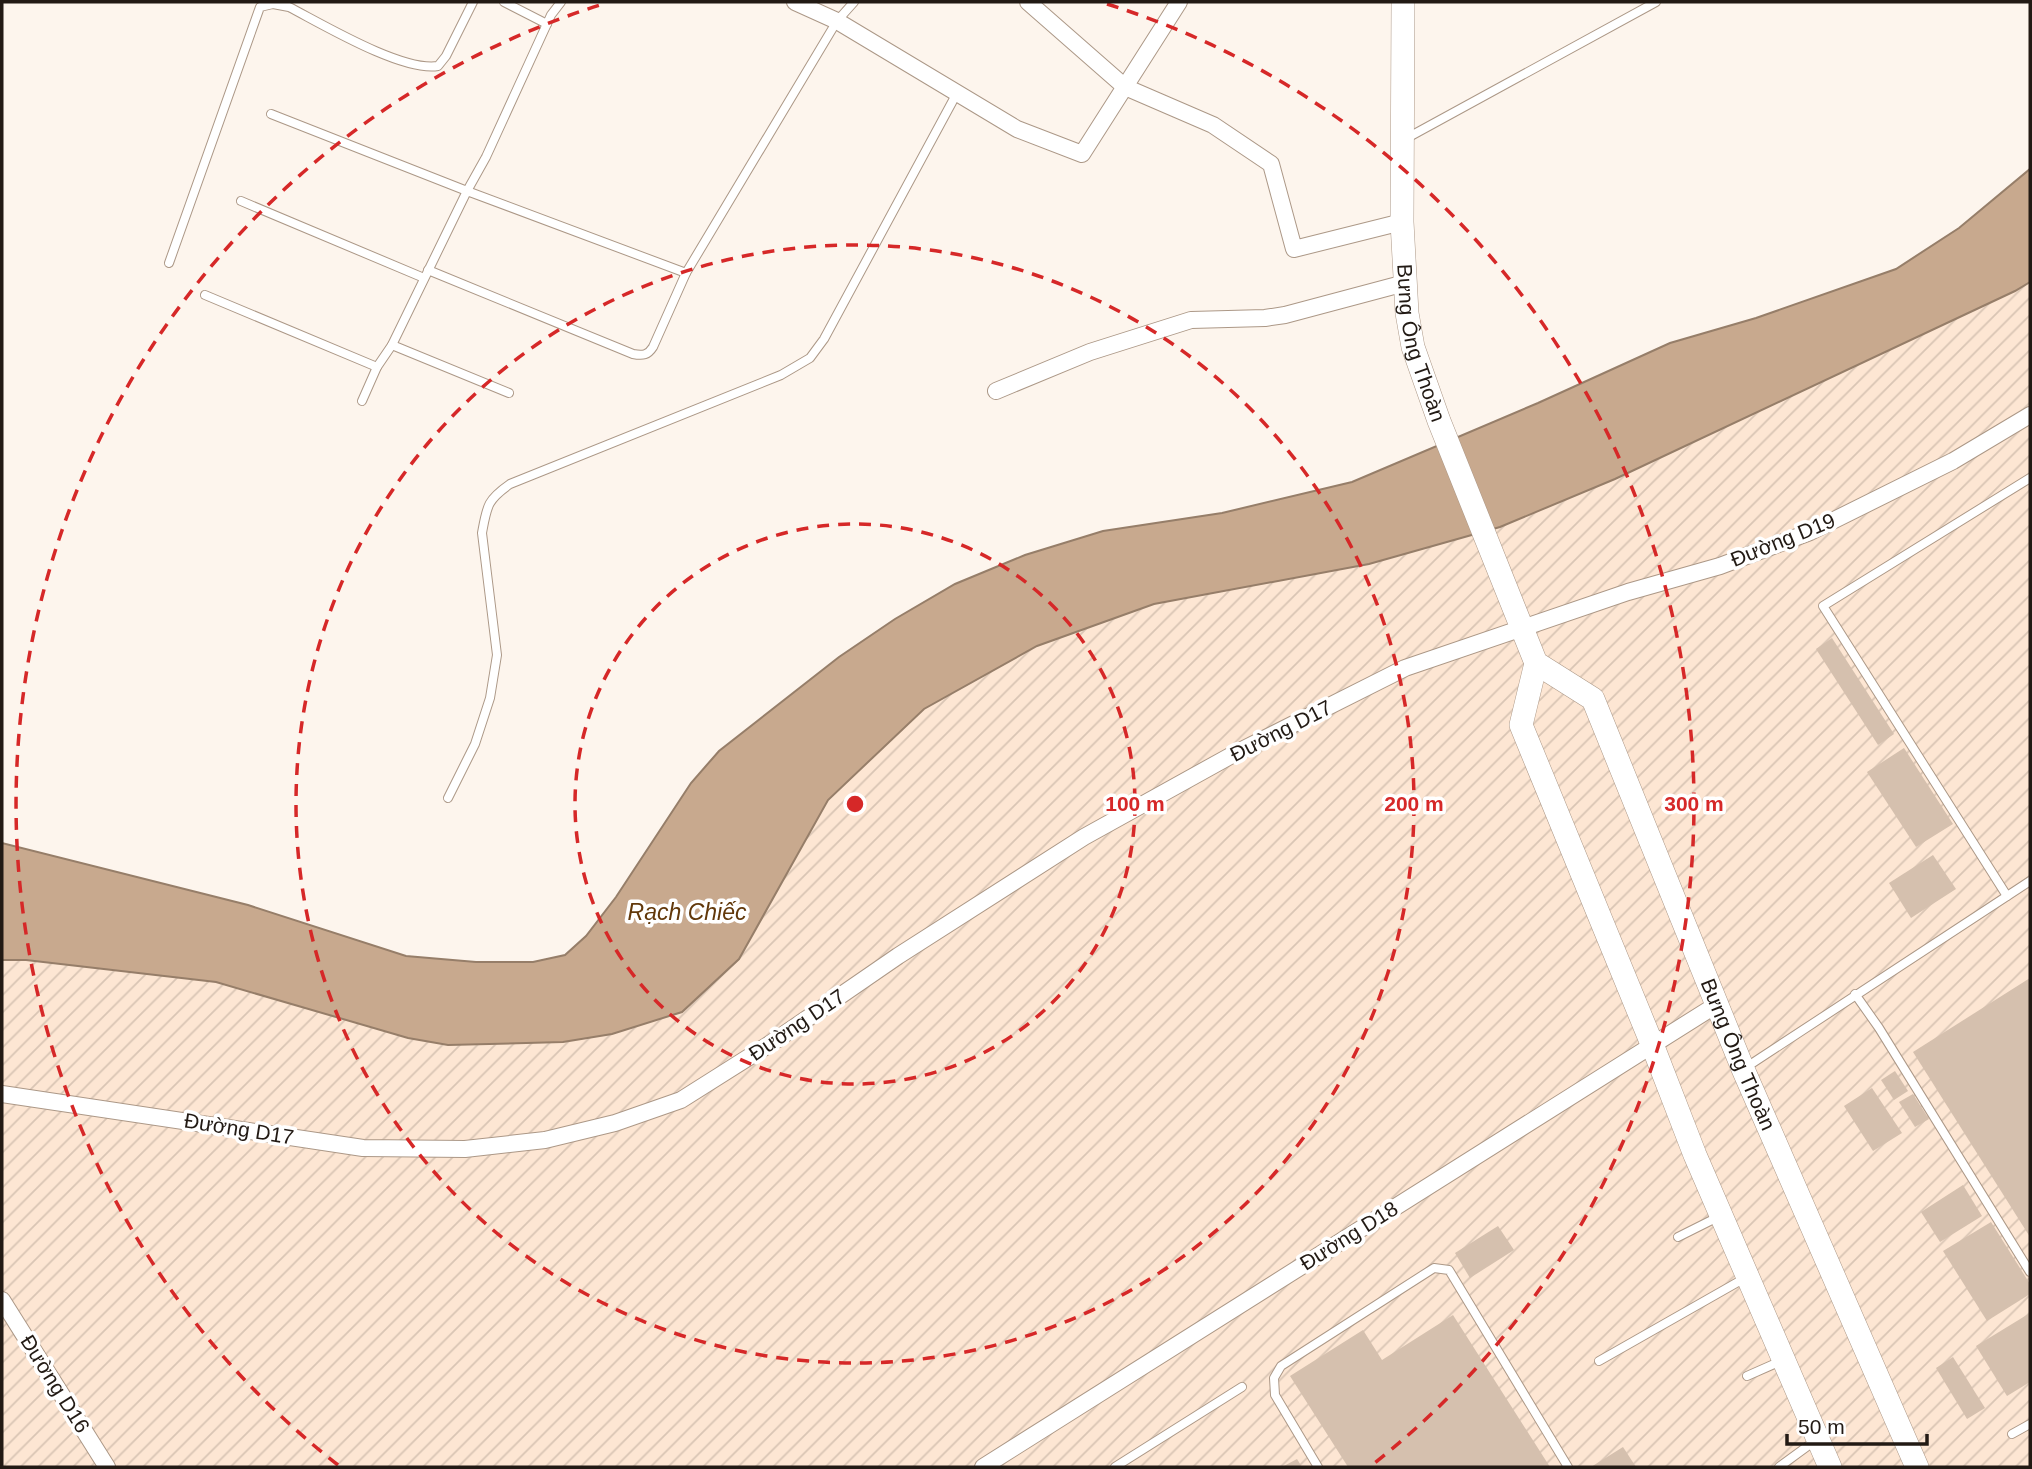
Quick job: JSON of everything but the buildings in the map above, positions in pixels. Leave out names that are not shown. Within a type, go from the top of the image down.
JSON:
[{"type":"street","points":[[795,2],[837,21],[1017,129],[1082,154],[1174,4]]},
{"type":"street","points":[[1028,2],[1125,87],[1213,125],[1271,164],[1294,248],[1402,222]]},
{"type":"street","name":"Bưng Ông Thoàn","points":[[1403,2],[1402,222],[1407,313],[1412,347],[1536,663],[1593,699],[1716,1005],[1917,1467]]},
{"type":"street","points":[[996,391],[1090,352],[1192,320],[1285,316],[1405,283]]},
{"type":"street","name":"Đường D19","points":[[1521,629],[1628,592],[1720,566],[1810,532],[1953,461],[2030,415]]},
{"type":"street","name":"Đường D17","points":[[2,1094],[363,1148],[466,1149],[545,1140],[615,1123],[681,1100],[1084,837],[1232,755],[1405,668],[1521,629]]},
{"type":"street","points":[[1536,663],[1521,725],[1721,1215],[1830,1467]]},
{"type":"street","name":"Đường D18","points":[[983,1467],[1716,1005]]},
{"type":"street","points":[[2,1105],[26,1096]]},
{"type":"street","name":"Đường D16","points":[[2,1300],[107,1467]]},
{"type":"lane","points":[[169,263],[260,7],[290,4],[381,53],[426,68],[438,66],[446,57],[473,2]]},
{"type":"lane","points":[[504,2],[547,24]]},
{"type":"lane","points":[[362,401],[486,157],[547,24],[561,2]]},
{"type":"lane","points":[[241,201],[633,354],[649,353],[686,273],[837,21],[854,2]]},
{"type":"lane","points":[[1401,141],[1656,2]]},
{"type":"lane","points":[[448,798],[475,744],[494,676],[497,654],[482,533],[492,496],[510,484],[781,375],[810,358],[824,339],[957,93]]},
{"type":"lane","points":[[271,114],[686,273]]},
{"type":"lane","points":[[205,295],[377,367]]},
{"type":"lane","points":[[392,345],[509,393]]},
{"type":"lane","points":[[2007,896],[1823,606],[2030,478]]},
{"type":"lane","points":[[1743,1069],[2030,881]]},
{"type":"lane","points":[[1855,994],[1879,1028],[2030,1272]]},
{"type":"lane","points":[[1678,1237],[1721,1215]]},
{"type":"lane","points":[[1318,1467],[1275,1395],[1274,1378],[1281,1366],[1434,1268],[1450,1269],[1568,1467]]},
{"type":"lane","points":[[1599,1361],[1747,1277]]},
{"type":"lane","points":[[1747,1376],[1783,1360]]},
{"type":"lane","points":[[1115,1467],[1242,1387]]},
{"type":"lane","points":[[2012,1434],[2030,1424]]},
{"type":"lane","points":[[1779,1467],[1818,1439]]},
{"type":"shaded area","points":[[2030,282],[2030,1467],[2,1467],[2,960],[26,960],[216,982],[408,1038],[448,1045],[563,1042],[612,1034],[682,1012],[739,959],[828,800],[924,709],[1037,646],[1154,604],[1369,564],[1500,527],[1615,479]]},
{"type":"water","name":"Rạch Chiếc","points":[[2030,169],[2030,282],[2015,291],[1615,479],[1500,527],[1369,564],[1154,604],[1037,646],[924,709],[828,800],[739,959],[682,1012],[612,1034],[563,1042],[448,1045],[408,1038],[216,982],[26,960],[2,960],[2,843],[248,905],[406,956],[476,962],[533,962],[565,955],[586,936],[616,897],[691,783],[719,751],[839,657],[895,619],[955,584],[1025,555],[1103,531],[1222,513],[1352,482],[1538,403],[1670,343],[1756,318],[1896,269],[1959,228]]}]
